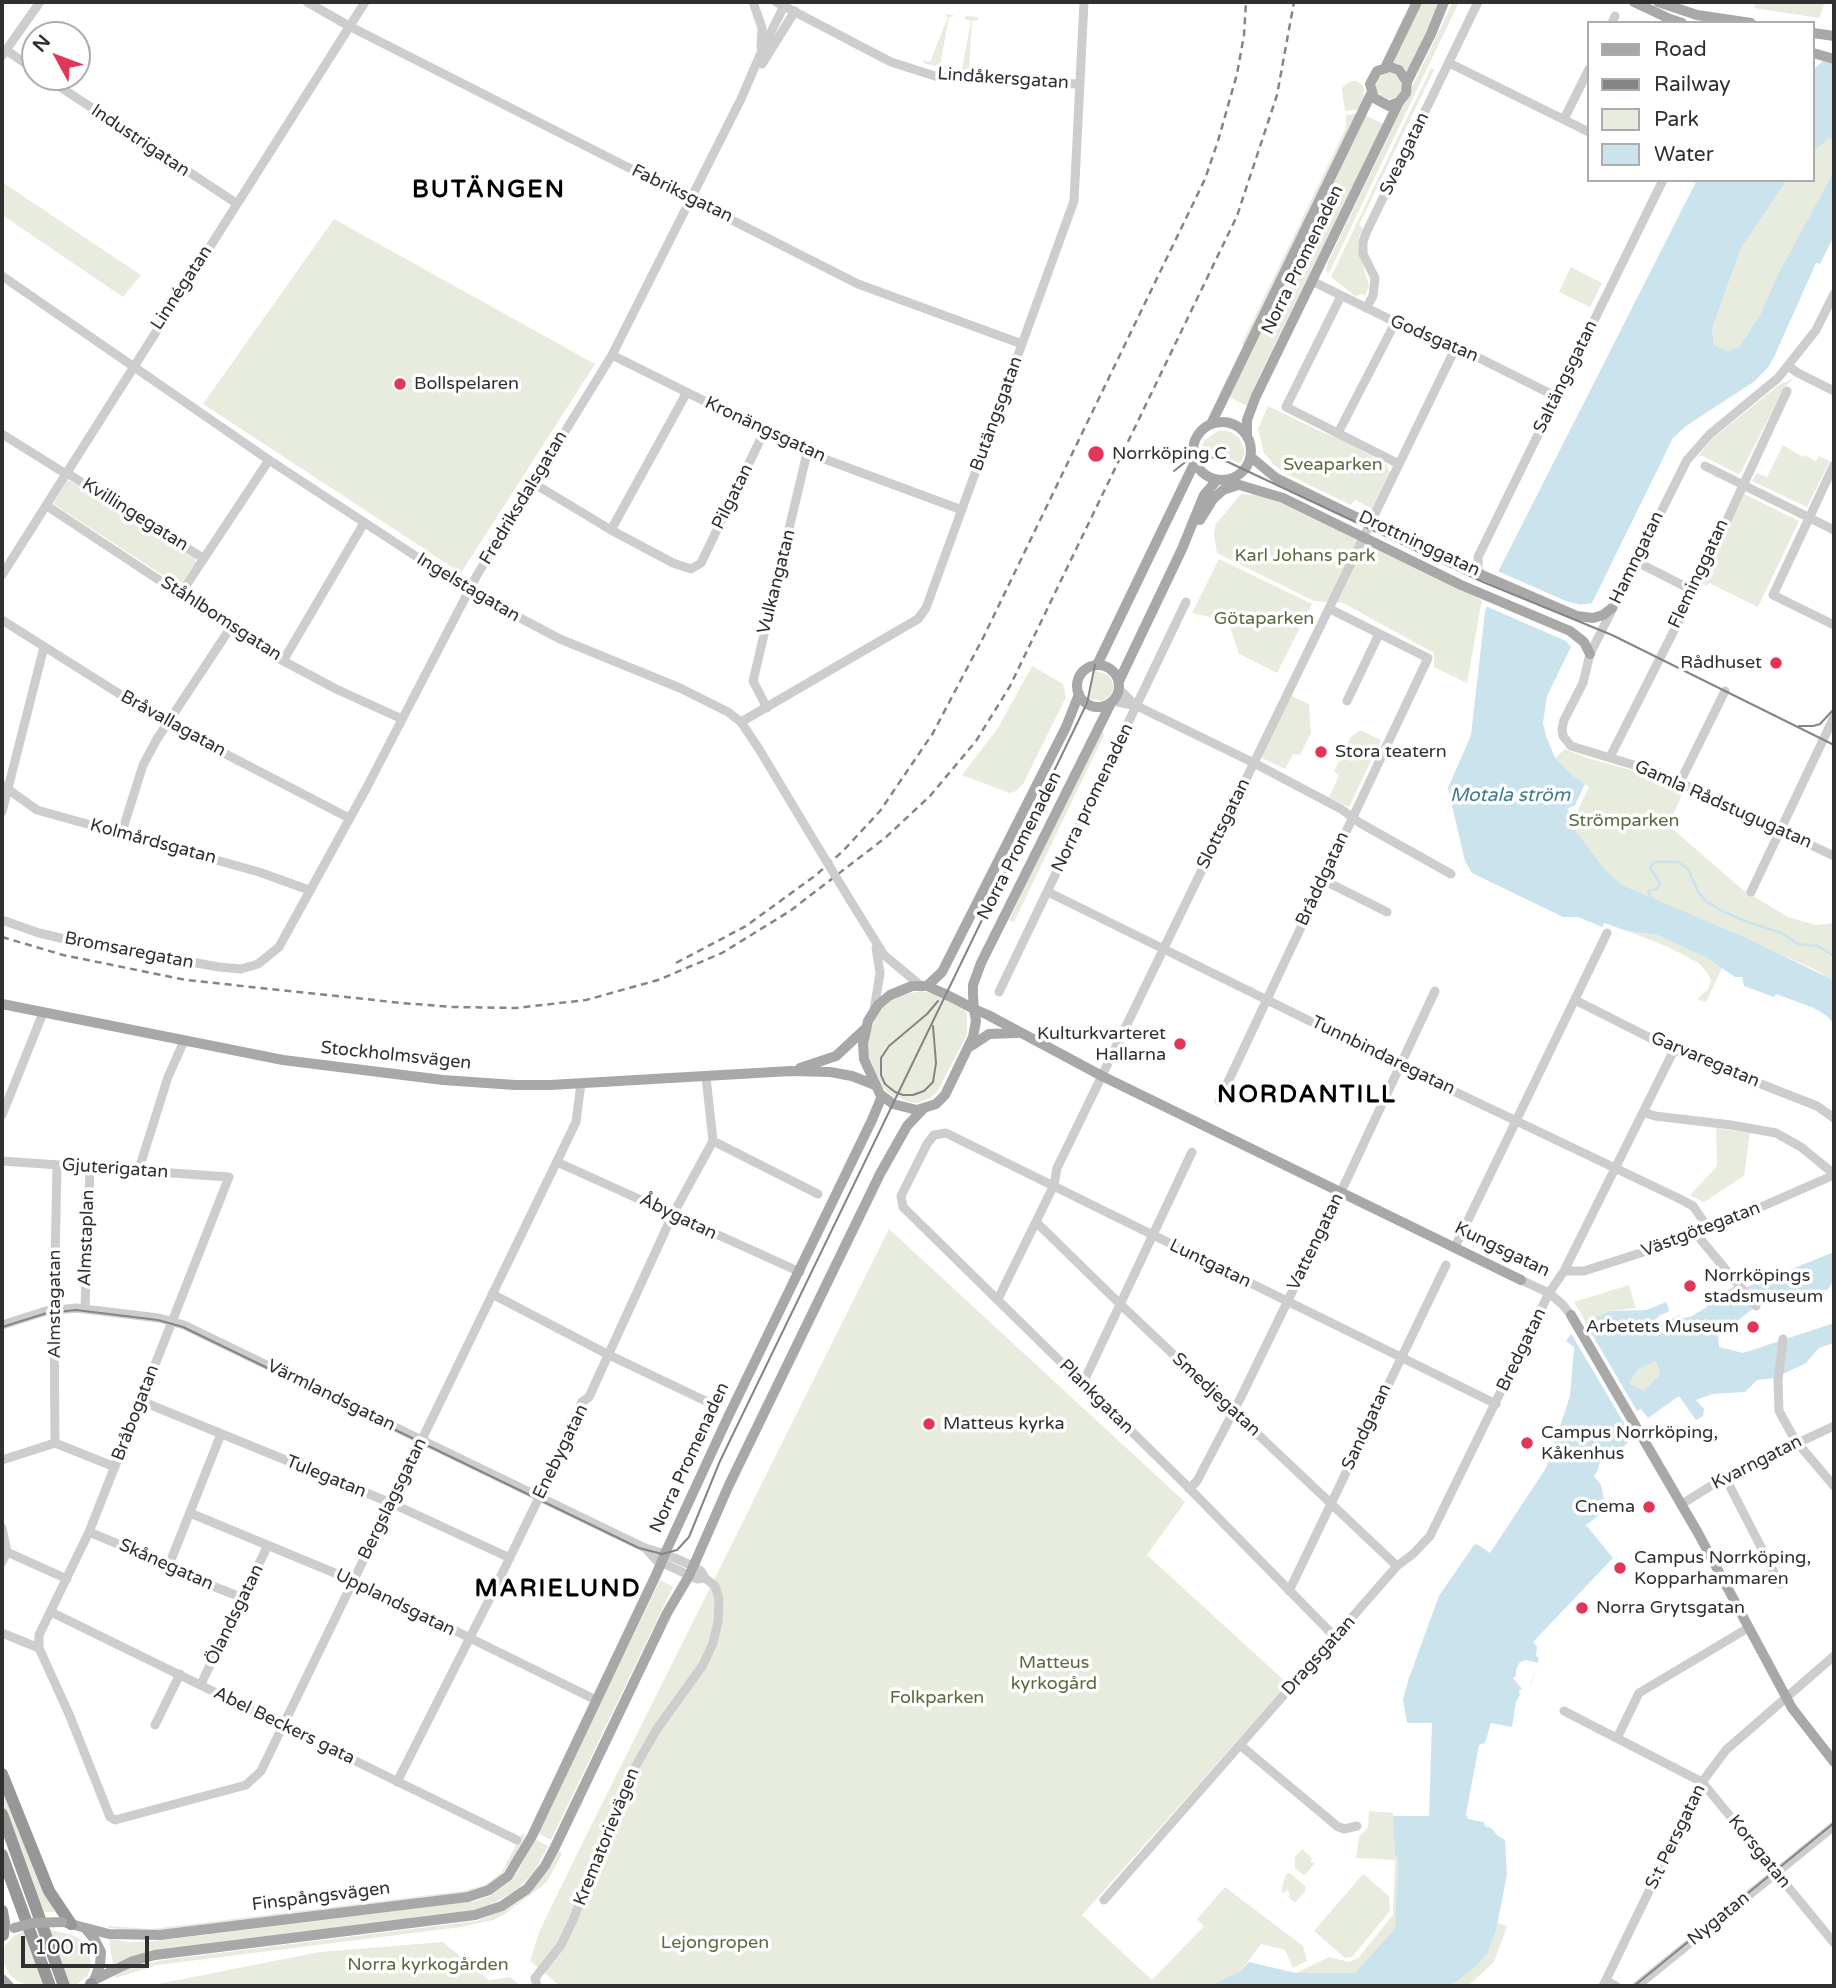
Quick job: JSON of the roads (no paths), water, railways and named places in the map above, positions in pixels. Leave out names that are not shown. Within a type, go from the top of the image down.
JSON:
[{"type":"highway","points":[[2,1774],[49,1891],[67,1923]]},
{"type":"highway","points":[[2,1814],[64,1986]]},
{"type":"highway","points":[[2,1855],[50,1986]]},
{"type":"highway","points":[[2,1911],[5,1934]]},
{"type":"main road","points":[[1417,2],[1385,68],[1372,76],[1371,94],[1383,105],[1399,102],[1406,93],[1407,82],[1449,2]]},
{"type":"main road","points":[[1431,34],[1444,2]]},
{"type":"main road","points":[[1634,2],[1676,21]]},
{"type":"main road","points":[[1658,2],[1696,15],[1737,21]]},
{"type":"main road","points":[[1815,33],[1834,36]]},
{"type":"main road","points":[[1385,68],[1399,71],[1407,82]]},
{"type":"main road","name":"Norra Promenaden","points":[[1211,424],[1371,94]]},
{"type":"main road","name":"Norra Promenaden","points":[[1247,437],[1249,411],[1399,102]]},
{"type":"main road","points":[[1119,685],[1109,668],[1097,665],[1089,667],[1081,674],[1077,685],[1079,694],[1087,703],[1101,707],[1112,702],[1204,495],[1220,480],[1241,473],[1251,457],[1247,437],[1242,430],[1228,423],[1211,424],[1199,434],[1193,448],[1195,463],[1203,473],[1220,480]]},
{"type":"main road","name":"Drottninggatan","points":[[1251,457],[1276,478],[1483,576],[1577,616],[1593,618],[1604,615],[1612,608]]},
{"type":"main road","points":[[1097,665],[1195,463]]},
{"type":"main road","name":"Drottninggatan","points":[[1220,480],[1283,498],[1478,592],[1570,631],[1584,642],[1590,654]]},
{"type":"main road","points":[[1182,549],[1213,499],[1223,489],[1239,485]]},
{"type":"main road","name":"Norra Promenaden","points":[[923,986],[942,972],[1030,801],[1079,694]]},
{"type":"main road","name":"Norra Promenaden","points":[[974,1009],[973,985],[981,963],[1112,702]]},
{"type":"main road","points":[[688,1569],[880,1174],[901,1124],[918,1109],[936,1104],[945,1096],[975,1030],[974,1009],[923,986],[905,988],[890,995],[873,1012],[865,1029],[863,1044],[864,1059],[874,1085],[882,1096],[893,1104],[918,1109]]},
{"type":"main road","name":"Stockholmsvägen","points":[[2,1004],[283,1060],[443,1080],[515,1085],[791,1071],[843,1073],[874,1085]]},
{"type":"main road","name":"Kungsgatan","points":[[974,1009],[1102,1076],[1521,1280]]},
{"type":"main road","name":"Stockholmsvägen","points":[[791,1071],[836,1056],[865,1029]]},
{"type":"main road","points":[[967,1049],[989,1034],[1020,1034]]},
{"type":"main road","name":"Norra Promenaden","points":[[532,1836],[882,1096]]},
{"type":"main road","name":"Kungsgatan","points":[[1571,1315],[1682,1504],[1786,1698],[1834,1762]]},
{"type":"main road","name":"Finspångsvägen","points":[[92,1984],[133,1961],[155,1955],[475,1915],[502,1906],[527,1889],[549,1858],[688,1569]]},
{"type":"main road","name":"Finspångsvägen","points":[[67,1923],[109,1934],[160,1935],[468,1897],[489,1890],[508,1876],[532,1836]]},
{"type":"main road","points":[[5,1934],[32,1923],[67,1923]]},
{"type":"main road","points":[[86,1929],[101,1952],[92,1984]]},
{"type":"main road","points":[[2,1979],[6,1986]]},
{"type":"street","points":[[21,62],[4,53],[40,2]]},
{"type":"street","name":"Fabriksgatan","points":[[307,2],[349,26],[858,284],[1022,344]]},
{"type":"street","name":"Linnégatan","points":[[2,575],[365,2]]},
{"type":"street","name":"Fredriksdalsgatan","points":[[753,2],[762,29],[760,55]]},
{"type":"street","name":"Butängsgatan","points":[[741,722],[918,619],[926,608],[1074,201],[1084,2]]},
{"type":"street","name":"Sveagatan","points":[[1366,308],[1373,296],[1375,278],[1363,254],[1363,242],[1478,2]]},
{"type":"street","name":"Fredriksdalsgatan","points":[[741,99],[786,6]]},
{"type":"street","name":"Fredriksdalsgatan","points":[[258,964],[279,947],[469,591],[612,355],[786,6]]},
{"type":"street","name":"Lindåkersgatan","points":[[786,6],[891,62],[935,76],[1079,84]]},
{"type":"street","points":[[1448,63],[1588,131]]},
{"type":"street","points":[[1564,119],[1588,71]]},
{"type":"street","name":"Industrigatan","points":[[66,91],[236,203]]},
{"type":"street","name":"Saltängsgatan","points":[[1483,576],[1478,569],[1478,557],[1662,182]]},
{"type":"street","name":"Ingelstagatan","points":[[2,276],[269,460],[469,591],[560,639],[717,704],[741,722],[873,940],[893,964],[923,986]]},
{"type":"street","name":"Godsgatan","points":[[1312,281],[1454,351],[1465,351],[1557,397]]},
{"type":"street","points":[[1834,294],[1816,330],[1788,366],[1834,391]]},
{"type":"street","points":[[1340,296],[1286,407],[1399,464]]},
{"type":"street","points":[[1338,433],[1395,323]]},
{"type":"street","name":"Slottsgatan","points":[[998,1299],[1054,1185],[1058,1168],[1102,1076],[1454,351]]},
{"type":"street","name":"Kronängsgatan","points":[[612,355],[807,453],[962,510]]},
{"type":"street","name":"Hamngatan","points":[[1610,757],[1571,747],[1563,736],[1564,720],[1583,683],[1590,654],[1689,456],[1710,434],[1770,386],[1788,366]]},
{"type":"street","name":"Fleminggatan","points":[[1610,757],[1693,591],[1787,391]]},
{"type":"street","points":[[533,482],[611,530],[687,392]]},
{"type":"street","name":"Pilgatan","points":[[611,530],[685,568],[691,569],[701,563],[764,432]]},
{"type":"street","name":"Kvillingegatan","points":[[2,434],[203,558]]},
{"type":"street","name":"Vulkangatan","points":[[767,708],[753,681],[807,453]]},
{"type":"street","points":[[181,593],[269,460]]},
{"type":"street","points":[[1834,465],[1773,596],[1834,625]]},
{"type":"street","points":[[1705,466],[1834,530]]},
{"type":"street","name":"Ståhlbomsgatan","points":[[47,506],[283,661],[402,719]]},
{"type":"street","points":[[283,661],[365,523]]},
{"type":"street","points":[[1635,561],[1693,591]]},
{"type":"street","name":"Norra promenaden","points":[[999,992],[1186,602]]},
{"type":"street","points":[[1330,609],[1379,634],[1347,701]]},
{"type":"street","name":"Bråvallagatan","points":[[2,620],[166,724],[349,818]]},
{"type":"street","points":[[121,835],[144,765],[166,724],[231,627]]},
{"type":"street","name":"Bråddgatan","points":[[1219,1101],[1389,732],[1429,658],[1379,634]]},
{"type":"street","points":[[2,812],[4,787],[44,647]]},
{"type":"street","points":[[1119,685],[1137,706]]},
{"type":"street","points":[[1680,782],[1725,691]]},
{"type":"street","points":[[1112,702],[1137,706],[1254,763],[1451,874]]},
{"type":"street","points":[[1751,892],[1834,717]]},
{"type":"street","name":"Gamla Rådstugugatan","points":[[1610,757],[1680,782],[1834,856]]},
{"type":"street","name":"Kolmårdsgatan","points":[[4,787],[37,810],[259,872],[309,890]]},
{"type":"street","points":[[1323,880],[1387,912]]},
{"type":"street","name":"Tunnbindaregatan","points":[[1048,892],[1693,1206],[1709,1230]]},
{"type":"street","name":"Bromsaregatan","points":[[2,920],[39,933],[149,956],[241,969],[258,964]]},
{"type":"street","points":[[1455,1247],[1607,933]]},
{"type":"street","name":"Ingelstagatan","points":[[873,940],[879,958],[880,973],[873,1012]]},
{"type":"street","name":"Vattengatan","points":[[1189,1489],[1197,1481],[1233,1411],[1341,1192],[1434,991]]},
{"type":"street","name":"Garvaregatan","points":[[1575,1000],[1674,1050],[1817,1105],[1834,1118]]},
{"type":"street","points":[[2,1115],[43,1013]]},
{"type":"street","points":[[138,1172],[169,1077],[184,1041]]},
{"type":"street","name":"Bredgatan","points":[[1397,1566],[1430,1536],[1549,1293],[1564,1272],[1674,1050]]},
{"type":"street","points":[[706,1077],[713,1141],[818,1194]]},
{"type":"street","name":"Bergslagsgatan","points":[[39,1648],[110,1817],[115,1820],[246,1785],[261,1771],[576,1122],[581,1083]]},
{"type":"street","points":[[1643,1112],[1776,1133],[1801,1147],[1834,1175]]},
{"type":"street","name":"Luntgatan","points":[[927,1144],[934,1135],[946,1133],[1496,1404]]},
{"type":"street","name":"Enebygatan","points":[[397,1782],[510,1558],[565,1444],[566,1434],[610,1355],[618,1330],[672,1216],[713,1141]]},
{"type":"street","name":"Plankgatan","points":[[927,1144],[901,1196],[901,1203],[1336,1638]]},
{"type":"street","points":[[1083,1383],[1192,1152]]},
{"type":"street","name":"Gjuterigatan","points":[[2,1161],[229,1177]]},
{"type":"street","name":"Åbygatan","points":[[557,1162],[800,1272]]},
{"type":"street","name":"Almstagatan","points":[[55,1443],[57,1165]]},
{"type":"street","name":"Almstaplan","points":[[85,1308],[90,1168]]},
{"type":"street","name":"Västgötegatan","points":[[1564,1272],[1584,1271],[1698,1235],[1803,1191],[1834,1175]]},
{"type":"street","name":"Bråbogatan","points":[[39,1648],[39,1635],[89,1532],[229,1177]]},
{"type":"street","name":"Smedjegatan","points":[[1036,1222],[1397,1566]]},
{"type":"street","points":[[1698,1235],[1756,1306]]},
{"type":"street","name":"Sandgatan","points":[[1289,1591],[1446,1265]]},
{"type":"street","name":"Kungsgatan","points":[[1521,1280],[1549,1293],[1571,1315]]},
{"type":"street","points":[[492,1294],[714,1405]]},
{"type":"street","name":"Värmlandsgatan","points":[[2,1325],[54,1309],[85,1308],[173,1321],[688,1569]]},
{"type":"street","points":[[1783,1339],[1778,1380],[1779,1411],[1797,1443],[1834,1486]]},
{"type":"street","name":"Tulegatan","points":[[141,1401],[391,1503],[510,1558]]},
{"type":"street","name":"Kvarngatan","points":[[1682,1504],[1725,1477],[1834,1426]]},
{"type":"street","points":[[169,1565],[222,1434]]},
{"type":"street","points":[[2,1460],[55,1443],[115,1467]]},
{"type":"street","points":[[1725,1477],[1780,1584]]},
{"type":"street","name":"Upplandsgatan","points":[[190,1513],[354,1581],[596,1700]]},
{"type":"street","points":[[2,1528],[6,1552],[2,1562]]},
{"type":"street","name":"Skånegatan","points":[[89,1532],[169,1565],[172,1570],[243,1598]]},
{"type":"street","name":"Ölandsgatan","points":[[201,1684],[268,1545]]},
{"type":"street","points":[[6,1552],[67,1579]]},
{"type":"street","name":"Dragsgatan","points":[[1104,1900],[1397,1566]]},
{"type":"street","name":"Krematorievägen","points":[[537,1986],[535,1978],[561,1945],[573,1920],[627,1781],[657,1729],[703,1665],[713,1643],[718,1622],[719,1599],[716,1586],[705,1578],[697,1579],[688,1569]]},
{"type":"street","name":"Abel Beckers gata","points":[[51,1612],[517,1840]]},
{"type":"street","points":[[1617,1738],[1639,1693],[1748,1628]]},
{"type":"street","points":[[2,1633],[39,1648]]},
{"type":"street","name":"S:t Persgatan","points":[[1616,1986],[1605,1983],[1702,1782],[1726,1750],[1834,1656]]},
{"type":"street","points":[[155,1725],[180,1674]]},
{"type":"street","name":"Korsgatan","points":[[1564,1711],[1702,1782],[1834,1943]]},
{"type":"street","points":[[1240,1745],[1337,1826],[1344,1829],[1357,1826]]},
{"type":"street","name":"Nygatan","points":[[1637,1986],[1834,1826]]},
{"type":"water","points":[[1834,51],[1834,138],[1828,139],[1815,150],[1815,68]]},
{"type":"water","name":"Motala ström","points":[[1834,171],[1834,236],[1820,264],[1816,263],[1775,355],[1755,381],[1686,426],[1673,438],[1592,603],[1579,605],[1564,639],[1571,647],[1547,696],[1543,723],[1555,758],[1585,784],[1575,805],[1567,809],[1570,813],[1569,822],[1603,867],[1622,885],[1746,938],[1834,981],[1834,1024],[1814,1008],[1744,986],[1742,977],[1735,977],[1707,958],[1657,935],[1627,931],[1604,923],[1602,927],[1578,917],[1563,917],[1472,873],[1465,861],[1448,788],[1471,735],[1485,612],[1498,572],[1696,182],[1786,182],[1741,248],[1712,329],[1714,345],[1728,351],[1739,347],[1761,313],[1778,274]]},
{"type":"water","points":[[1834,1252],[1834,1281],[1827,1290],[1794,1292],[1759,1304],[1718,1336],[1719,1347],[1743,1353],[1834,1323],[1834,1343],[1819,1348],[1806,1363],[1775,1378],[1757,1380],[1745,1392],[1712,1394],[1696,1400],[1704,1409],[1703,1416],[1693,1422],[1678,1401],[1646,1424],[1626,1433],[1628,1442],[1623,1447],[1616,1449],[1611,1445],[1611,1448],[1603,1452],[1594,1476],[1601,1485],[1606,1510],[1586,1525],[1613,1558],[1533,1642],[1537,1647],[1536,1655],[1539,1659],[1531,1686],[1516,1702],[1512,1727],[1491,1723],[1485,1743],[1479,1745],[1466,1814],[1468,1819],[1484,1822],[1485,1826],[1505,1840],[1507,1875],[1496,1930],[1487,1953],[1460,1979],[1447,1986],[1209,1986],[1241,1971],[1249,1962],[1296,1973],[1355,1973],[1395,1929],[1398,1857],[1395,1856],[1393,1816],[1429,1816],[1432,1723],[1407,1723],[1403,1699],[1409,1678],[1439,1596],[1474,1545],[1477,1544],[1490,1553],[1546,1468],[1570,1396],[1574,1347],[1566,1341],[1577,1325],[1610,1311],[1646,1310],[1666,1302],[1668,1312],[1654,1321],[1660,1325],[1679,1315],[1682,1318],[1690,1317],[1707,1307],[1704,1296],[1721,1294],[1733,1287],[1747,1287]],"holes":[[[1656,1361],[1660,1374],[1644,1391],[1629,1383],[1638,1369]]]},
{"type":"waterway","points":[[1651,897],[1648,891],[1657,889],[1660,883],[1650,868],[1654,862],[1678,862],[1688,869],[1698,892],[1720,910],[1782,933],[1798,944],[1818,946],[1834,956]]},
{"type":"tram line","points":[[1174,471],[1193,456],[1204,455],[1228,462],[1483,582],[1612,635],[1834,745]]},
{"type":"tram line","points":[[2,1327],[47,1313],[76,1310],[158,1320],[183,1327],[639,1548],[662,1554],[677,1550],[689,1537],[720,1461],[1087,703],[1095,665]]},
{"type":"tram line","points":[[1799,726],[1820,724],[1834,709]]},
{"type":"tram line","points":[[933,1026],[936,1063],[933,1082],[924,1091],[913,1095],[895,1092],[885,1084],[881,1075],[881,1058],[889,1046],[927,1014],[938,1001]]},
{"type":"tram line","points":[[1634,1986],[1834,1823]]},
{"type":"railway","points":[[676,963],[746,926],[816,875],[843,851],[880,811],[933,733],[984,636],[1205,179],[1237,74],[1244,35],[1246,2]]},
{"type":"railway","points":[[2,937],[63,955],[186,980],[402,1003],[516,1008],[586,1000],[658,980],[722,953],[790,911],[885,838],[930,796],[976,741],[1010,686],[1237,216],[1277,95],[1294,2]]},
{"type":"place","name":"Bollspelaren","points":[[400,384]]},
{"type":"place","name":"Norrköping C","points":[[1096,454]]},
{"type":"place","name":"Rådhuset","points":[[1776,663]]},
{"type":"place","name":"Stora teatern","points":[[1321,752]]},
{"type":"place","name":"Kulturkvarteret Hallarna","points":[[1180,1044]]},
{"type":"place","name":"Norrköpings stadsmuseum","points":[[1690,1286]]},
{"type":"place","name":"Arbetets Museum","points":[[1753,1327]]},
{"type":"place","name":"Matteus kyrka","points":[[929,1424]]},
{"type":"place","name":"Campus Norrköping, Kåkenhus","points":[[1527,1443]]},
{"type":"place","name":"Cnema","points":[[1649,1507]]},
{"type":"place","name":"Campus Norrköping, Kopparhammaren","points":[[1620,1568]]},
{"type":"place","name":"Norra Grytsgatan","points":[[1582,1608]]},
{"type":"district","name":"BUTÄNGEN","points":[[489,191]]},
{"type":"district","name":"NORDANTILL","points":[[1307,1096]]},
{"type":"district","name":"MARIELUND","points":[[558,1590]]},
{"type":"park label","name":"Sveaparken","points":[[1333,465]]},
{"type":"park label","name":"Karl Johans park","points":[[1305,556]]},
{"type":"park label","name":"Götaparken","points":[[1264,619]]},
{"type":"park label","name":"Strömparken","points":[[1624,821]]},
{"type":"park label","name":"Matteus kyrkogård","points":[[1054,1673]]},
{"type":"park label","name":"Folkparken","points":[[937,1698]]},
{"type":"park label","name":"Lejongropen","points":[[715,1943]]},
{"type":"park label","name":"Norra kyrkogården","points":[[428,1965]]}]
